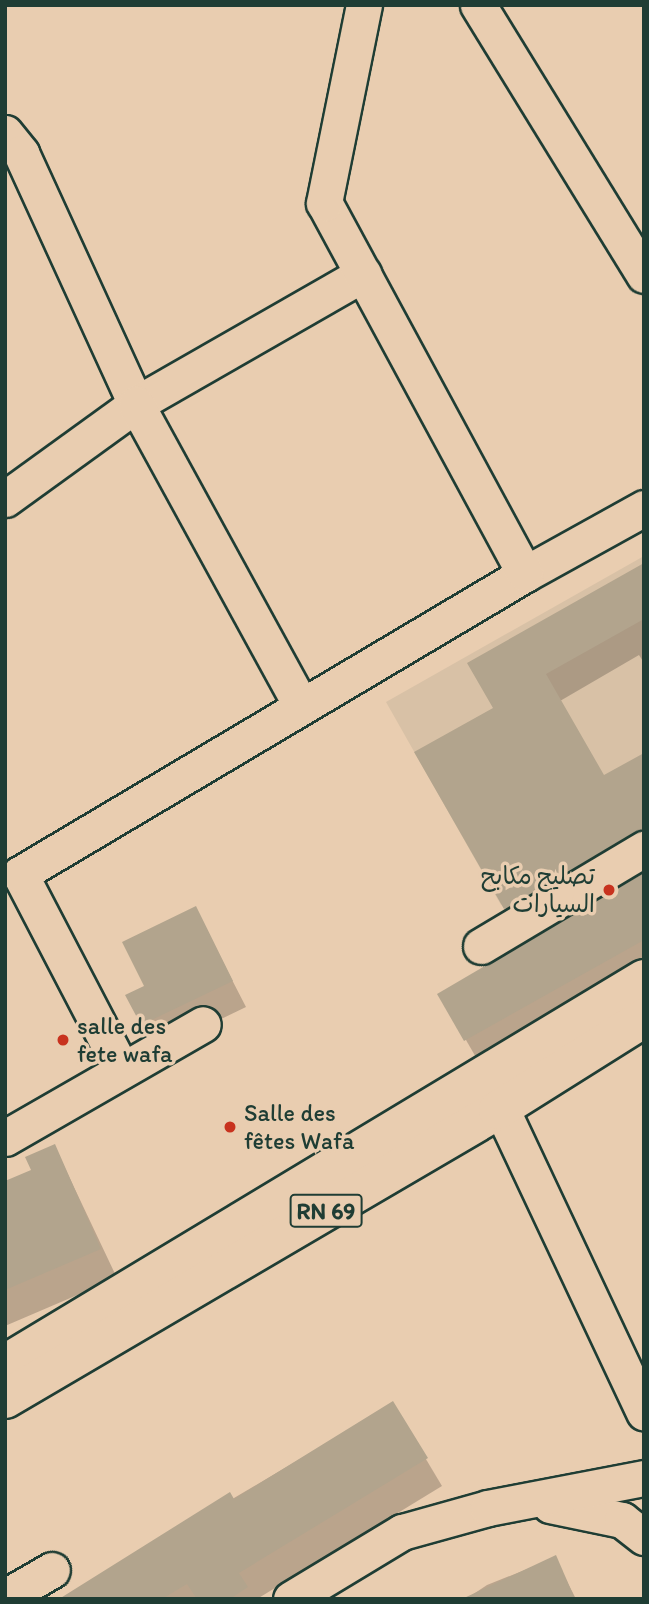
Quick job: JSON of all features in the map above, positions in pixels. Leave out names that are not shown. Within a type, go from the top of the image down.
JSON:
[{"type":"main road","name":"RN 69","points":[[5,1399],[492,1092],[644,979]]},
{"type":"main road","name":"RN 69","points":[[5,1364],[492,1092],[644,1018]]},
{"type":"street","points":[[364,5],[324,203],[525,575]]},
{"type":"street","points":[[478,5],[644,275]]},
{"type":"street","points":[[5,133],[21,153],[136,404],[301,706]]},
{"type":"street","points":[[5,499],[136,404],[363,274]]},
{"type":"street","points":[[122,1070],[13,878],[301,706],[644,508]]},
{"type":"street","points":[[481,946],[644,849]]},
{"type":"street","points":[[5,1138],[202,1024]]},
{"type":"street","points":[[492,1092],[519,1141],[644,1413]]},
{"type":"street","points":[[291,1599],[402,1532],[518,1503],[644,1478]]},
{"type":"street","points":[[518,1503],[596,1512],[622,1520],[644,1537]]},
{"type":"street","points":[[5,1597],[52,1570]]},
{"type":"shaded area","points":[[644,556],[644,824],[501,905],[386,702]]},
{"type":"building","points":[[644,563],[644,619],[546,674],[604,775],[644,753],[644,829],[504,909],[414,752],[493,708],[467,663]]},
{"type":"building","points":[[644,873],[644,940],[464,1041],[437,994]]},
{"type":"building","points":[[196,906],[233,981],[141,1025],[125,995],[144,986],[122,942]]},
{"type":"building","points":[[55,1144],[101,1249],[5,1290],[5,1181],[31,1170],[25,1157]]},
{"type":"building","points":[[393,1401],[428,1458],[239,1573],[248,1587],[230,1599],[197,1599],[187,1584],[162,1599],[59,1599],[230,1492],[234,1499]]},
{"type":"building","points":[[556,1555],[575,1599],[462,1599]]},
{"type":"place","name":"تصليح مكابح السيارات","points":[[609,890]]},
{"type":"place","name":"salle des fete wafa","points":[[63,1040]]},
{"type":"place","name":"Salle des fêtes Wafa","points":[[230,1127]]}]
